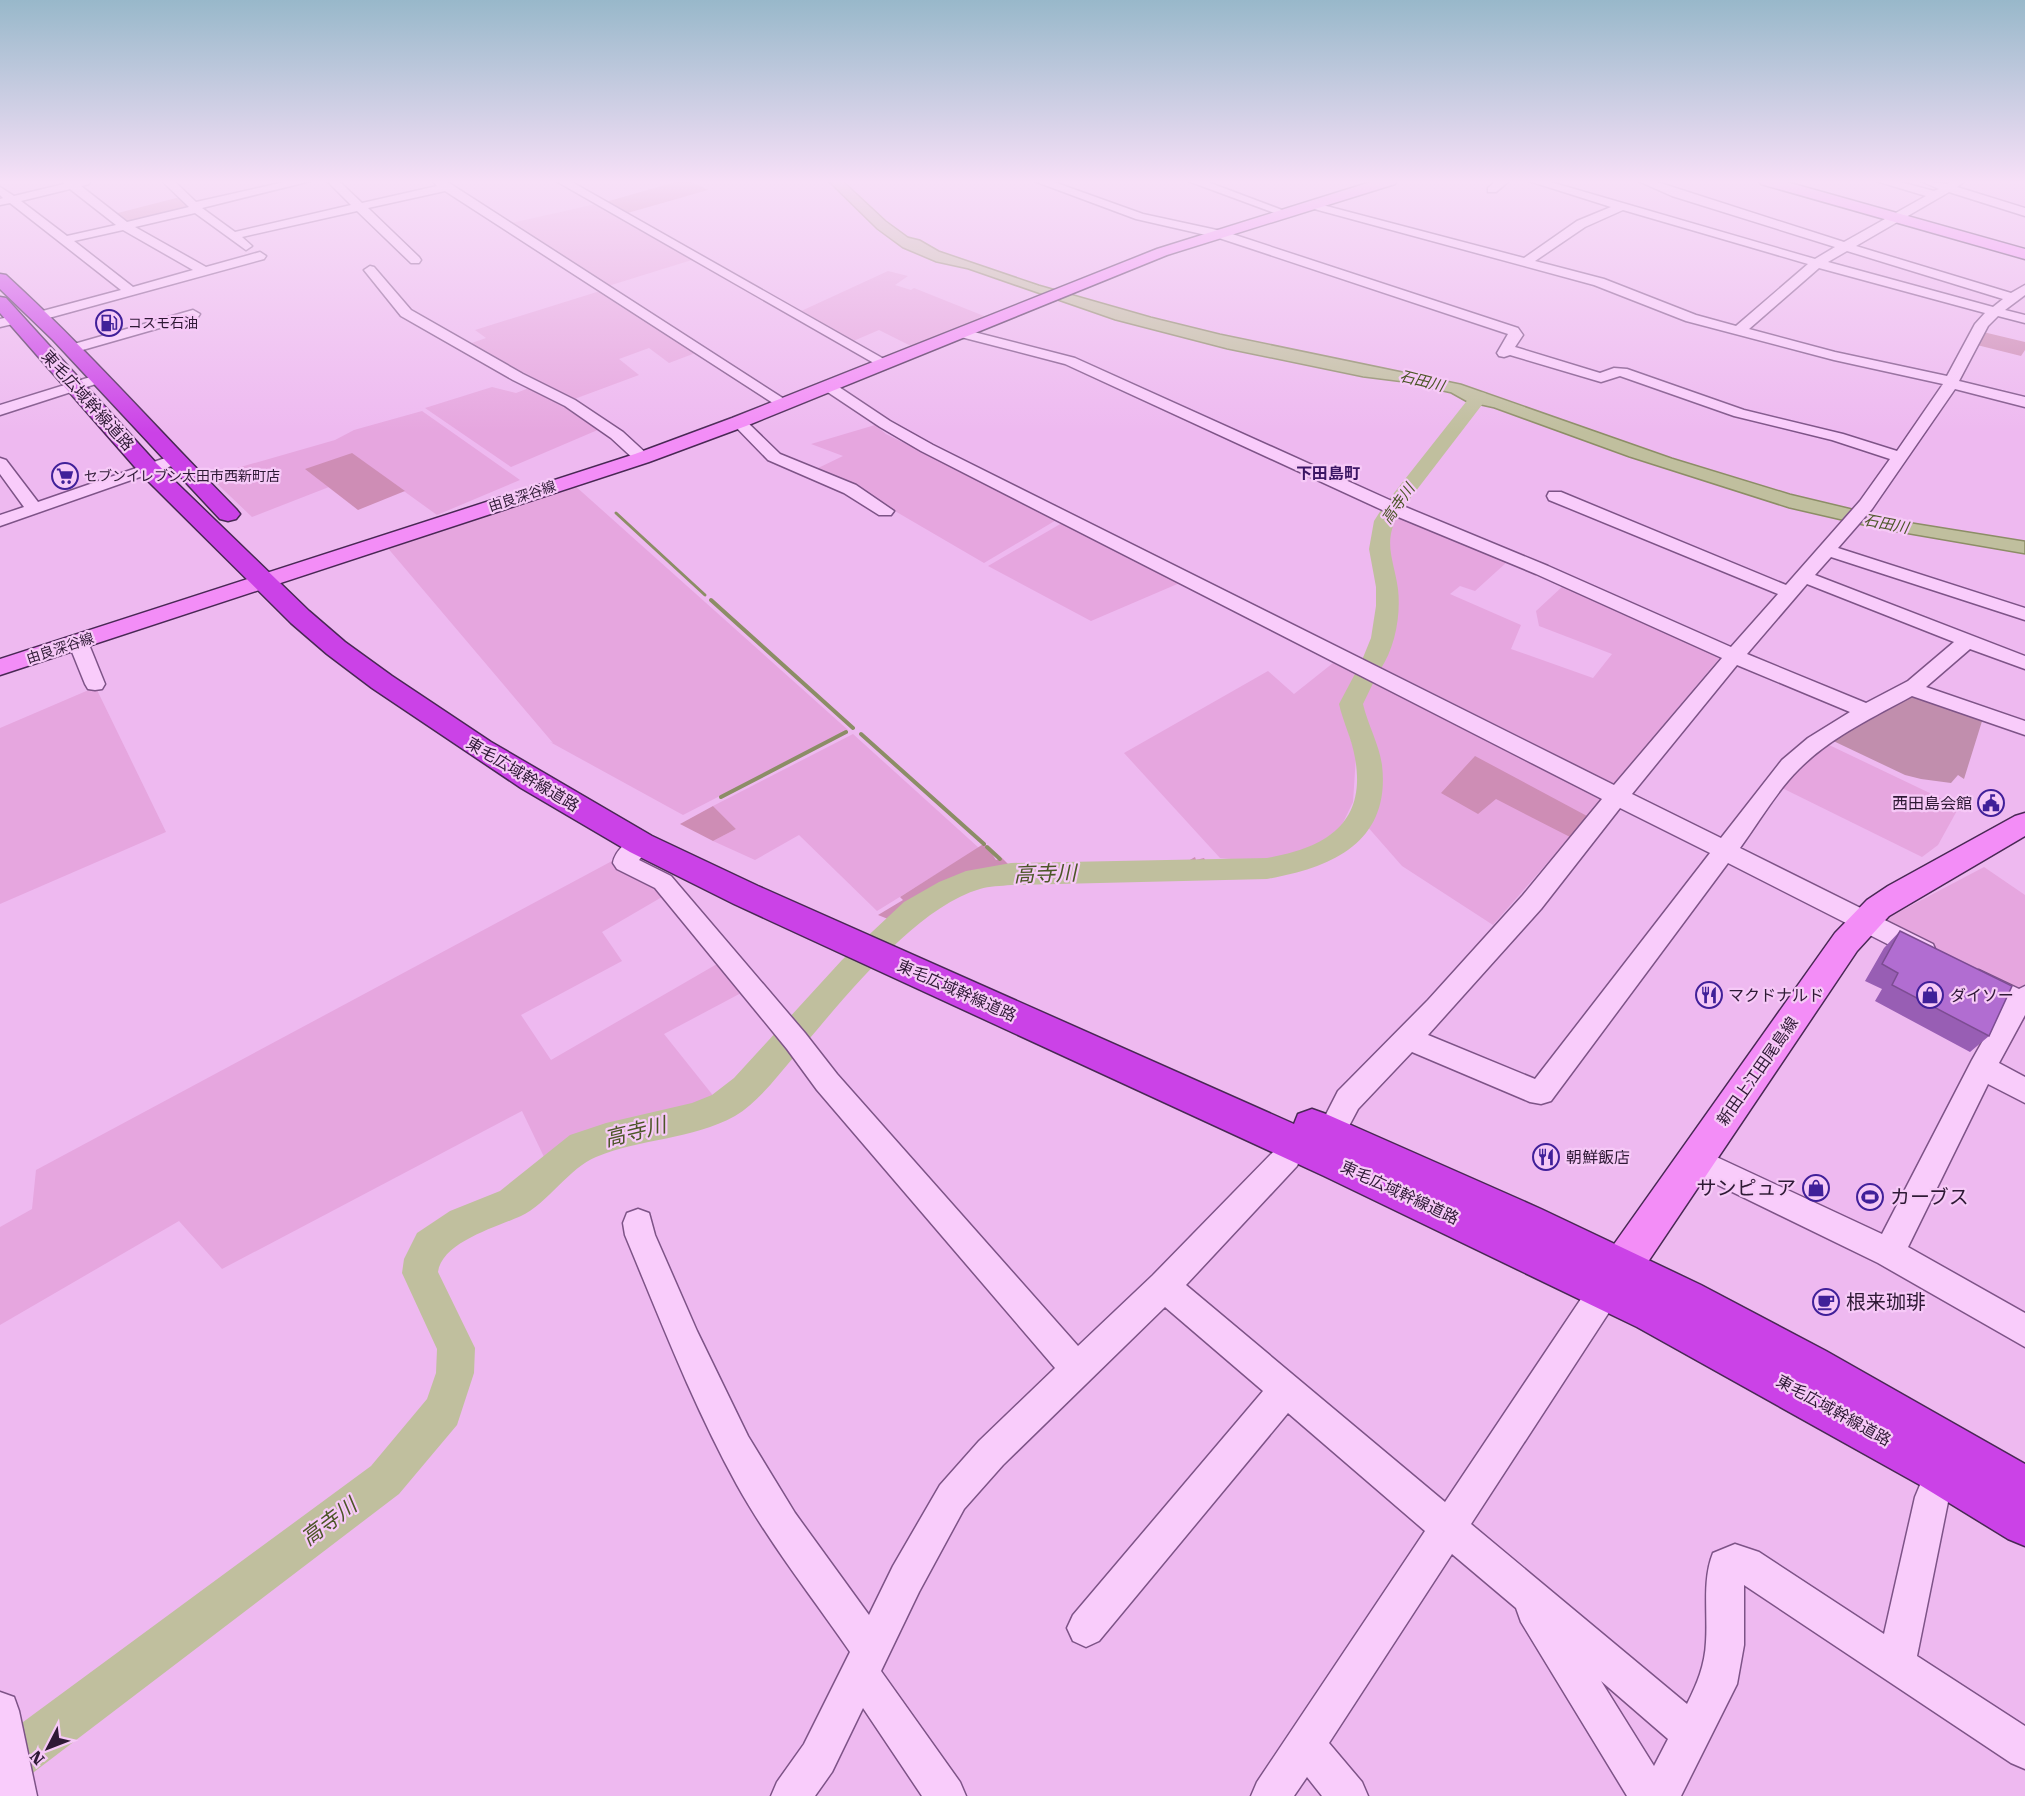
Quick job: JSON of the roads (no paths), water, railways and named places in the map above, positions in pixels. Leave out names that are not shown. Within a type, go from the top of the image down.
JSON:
[{"type":"highway","name":"東毛広域幹線道路","points":[[9,302],[72,349],[88,383]]},
{"type":"highway","name":"東毛広域幹線道路","points":[[9,302],[88,383],[162,464],[275,576],[400,674],[496,741],[681,845],[877,944],[1293,1143],[1614,1279],[1737,1327],[1827,1376],[2025,1491]]},
{"type":"highway","name":"東毛広域幹線道路","points":[[275,576],[300,617],[336,648],[398,694],[481,749],[641,844],[1330,1134],[1560,1239],[1614,1279],[2025,1522]]},
{"type":"main road","name":"由良深谷線","points":[[0,667],[642,458],[739,422],[1130,265]]},
{"type":"main road","name":"新田上江田尾島線","points":[[1614,1279],[1846,942],[1866,921],[1899,894],[2025,823]]},
{"type":"street","points":[[97,265],[131,291]]},
{"type":"street","points":[[193,265],[204,271]]},
{"type":"street","points":[[9,302],[131,291],[227,265]]},
{"type":"street","points":[[568,265],[784,404]]},
{"type":"street","points":[[710,265],[884,363]]},
{"type":"street","points":[[1311,265],[1513,331],[1516,335],[1506,351],[1601,378],[1614,372],[1622,372],[1732,411],[1837,437],[1899,457]]},
{"type":"street","points":[[1536,265],[1599,282],[1691,318],[1834,356],[2025,402]]},
{"type":"street","points":[[1739,331],[1815,265]]},
{"type":"street","points":[[1823,265],[1923,294],[2025,319]]},
{"type":"street","points":[[1906,265],[2012,298]]},
{"type":"street","points":[[370,270],[406,313],[518,377],[570,403],[617,435],[642,458]]},
{"type":"street","points":[[1330,1134],[1348,1100],[1532,902],[1734,656],[1866,505],[1952,383],[1982,324],[2025,289]]},
{"type":"street","points":[[72,349],[193,314]]},
{"type":"street","points":[[962,333],[1070,361],[1392,508],[1542,570],[1734,656],[1866,711]]},
{"type":"street","points":[[0,410],[88,383]]},
{"type":"street","points":[[828,386],[885,424],[927,448],[2023,1000],[1982,1068],[1889,1253]]},
{"type":"street","points":[[739,422],[774,457],[850,489],[885,511]]},
{"type":"street","points":[[0,463],[34,508]]},
{"type":"street","points":[[0,520],[162,464]]},
{"type":"street","points":[[1555,496],[1797,585],[1967,641],[2025,663]]},
{"type":"street","points":[[1828,550],[2025,614]]},
{"type":"street","points":[[1408,1038],[1530,1090],[1541,1092],[1727,850],[1774,783],[1790,765],[1816,743],[1866,711],[1911,688],[1967,641]]},
{"type":"street","points":[[78,642],[95,684]]},
{"type":"street","points":[[1911,688],[2025,728]]},
{"type":"street","points":[[641,844],[625,858],[625,863],[663,882],[827,1082],[1077,1369]]},
{"type":"street","points":[[1982,1068],[2025,1091]]},
{"type":"street","points":[[791,1796],[818,1758],[865,1662],[952,1497],[991,1453],[1164,1286],[1287,1157],[1293,1143]]},
{"type":"street","points":[[1695,1160],[1889,1253],[2025,1331]]},
{"type":"street","points":[[638,1223],[640,1235],[688,1347],[736,1449],[865,1662],[878,1697],[946,1796]]},
{"type":"street","points":[[1271,1796],[1306,1746],[1447,1527],[1614,1279]]},
{"type":"street","points":[[1164,1286],[1692,1734]]},
{"type":"street","points":[[1086,1628],[1286,1390]]},
{"type":"street","points":[[1896,1663],[1932,1497]]},
{"type":"street","points":[[1660,1796],[1718,1684],[1725,1645],[1726,1566],[1736,1562],[1746,1565],[2025,1749]]},
{"type":"street","points":[[1521,1589],[1650,1796]]},
{"type":"street","points":[[0,1711],[17,1796]]},
{"type":"street","points":[[1306,1746],[1348,1796]]},
{"type":"water","name":"石田川","points":[[949,265],[980,265],[1039,285],[1151,317],[1220,334],[1461,384],[1672,458],[1790,494],[1907,522],[2025,541],[2025,554],[1880,529],[1789,508],[1629,457],[1494,408],[1467,402],[1451,393],[1227,349],[1115,320],[968,269]]},
{"type":"waterway","name":"高寺川","points":[[1372,665],[1385,628],[1387,606],[1387,587],[1379,549],[1384,521],[1479,397]]},
{"type":"waterway","points":[[616,513],[705,595]]},
{"type":"waterway","points":[[711,600],[853,728]]},
{"type":"waterway","name":"高寺川","points":[[0,1768],[385,1480],[443,1411],[455,1373],[456,1348],[420,1273],[422,1259],[430,1245],[463,1223],[512,1203],[582,1146],[694,1117],[724,1105],[746,1088],[853,969],[914,910],[949,890],[976,879],[1011,874],[1251,870],[1283,866],[1317,856],[1332,848],[1357,826],[1365,812],[1367,802],[1368,758],[1351,704],[1365,675]]},
{"type":"waterway","points":[[721,797],[846,732]]},
{"type":"waterway","points":[[861,734],[984,844]]},
{"type":"waterway","points":[[987,847],[1000,859]]},
{"type":"place","name":"コスモ石油","points":[[109,323]]},
{"type":"place","name":"セブンイレブン太田市西新町店","points":[[65,476]]},
{"type":"place","name":"西田島会館","points":[[1991,803]]},
{"type":"place","name":"マクドナルド","points":[[1709,995]]},
{"type":"place","name":"ダイソー","points":[[1930,995]]},
{"type":"place","name":"朝鮮飯店","points":[[1546,1157]]},
{"type":"place","name":"サンピュア","points":[[1816,1188]]},
{"type":"place","name":"カーブス","points":[[1870,1197]]},
{"type":"place","name":"根来珈琲","points":[[1826,1302]]},
{"type":"district","name":"下田島町","points":[[1328,473]]}]
